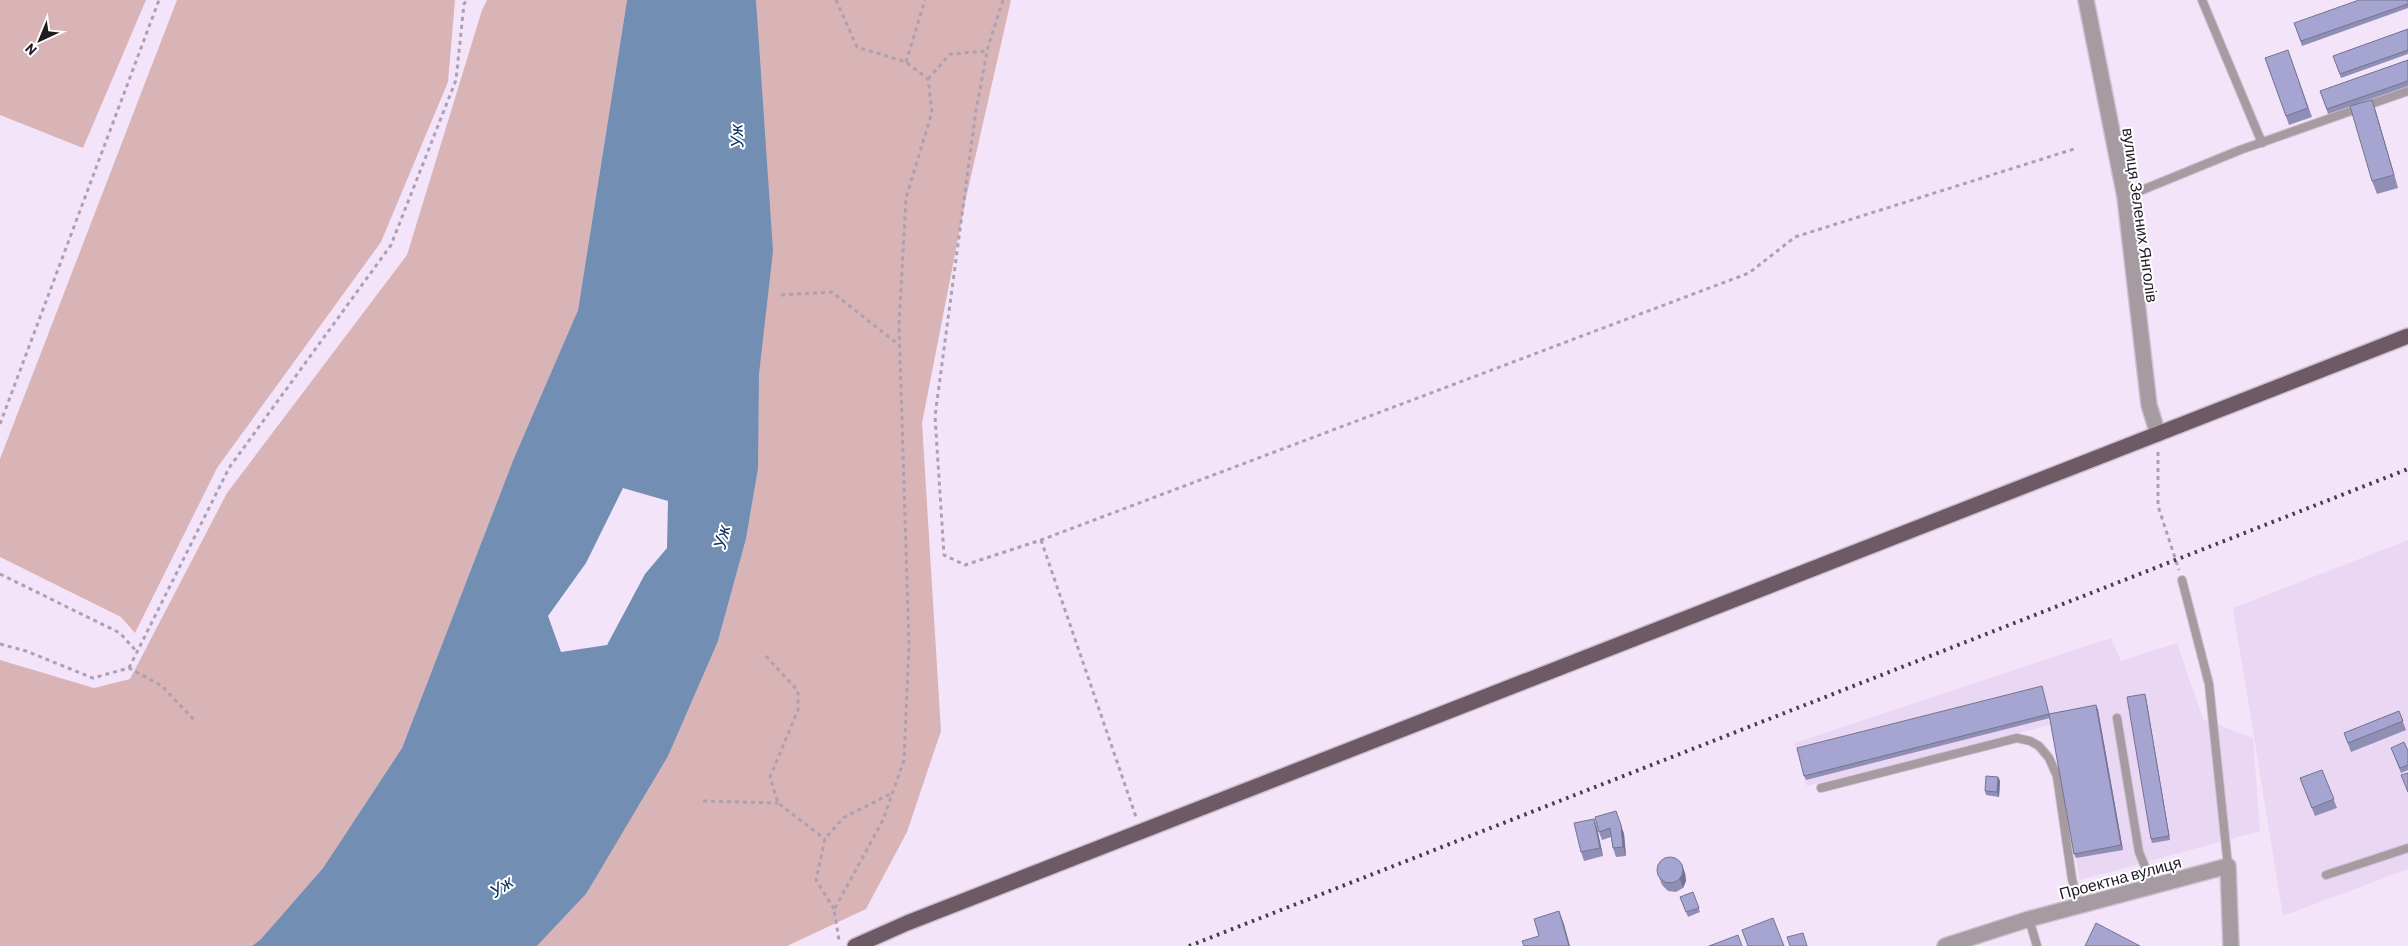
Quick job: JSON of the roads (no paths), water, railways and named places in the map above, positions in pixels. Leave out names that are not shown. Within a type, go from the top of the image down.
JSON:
[{"type":"main road","points":[[854,946],[908,923],[2408,336]]},
{"type":"street","name":"вулиця Зелених Янголів","points":[[2086,0],[2124,197],[2149,405],[2158,434]]},
{"type":"street","name":"Проектна вулиця","points":[[1945,946],[2029,919],[2228,866]]},
{"type":"street","points":[[2228,866],[2231,946]]},
{"type":"lane","points":[[2202,0],[2262,143]]},
{"type":"lane","points":[[2124,197],[2262,143],[2408,91]]},
{"type":"lane","points":[[2182,580],[2209,684],[2228,866]]},
{"type":"lane","points":[[2117,718],[2139,852],[2153,886]]},
{"type":"lane","points":[[1821,788],[2017,738],[2030,741],[2039,746],[2049,758],[2057,776],[2072,879],[2079,907]]},
{"type":"lane","points":[[2326,875],[2408,848]]},
{"type":"lane","points":[[2029,919],[2037,946]]},
{"type":"water","name":"Уж","points":[[627,0],[756,0],[773,251],[759,374],[758,469],[746,539],[718,641],[668,756],[586,894],[537,946],[252,946],[261,939],[323,868],[402,748],[514,458],[578,310]],"holes":[[[623,488],[668,501],[667,548],[645,574],[607,645],[561,652],[548,616],[586,563]]]},
{"type":"railway","points":[[1189,946],[2408,469]]}]
